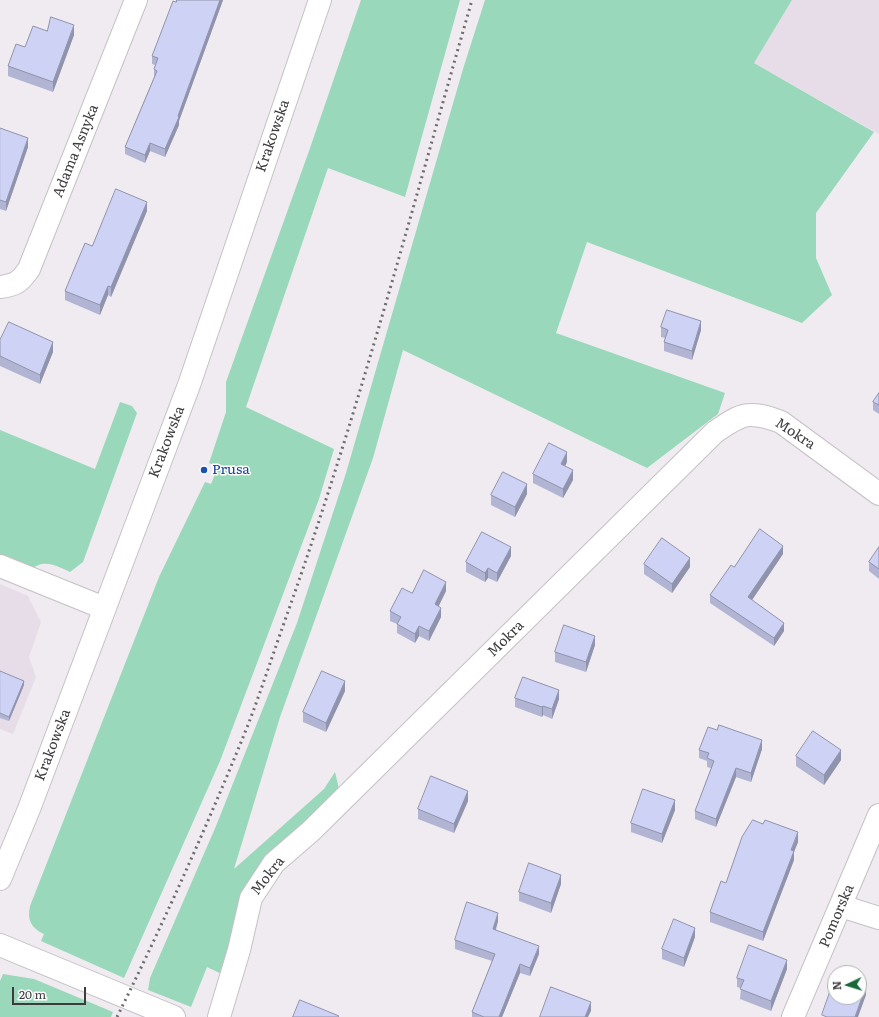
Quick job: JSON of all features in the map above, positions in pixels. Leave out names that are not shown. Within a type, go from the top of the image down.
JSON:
[{"type":"street","name":"Adama Asnyka","points":[[0,287],[13,285],[22,279],[29,269],[136,0]]},
{"type":"street","name":"Krakowska","points":[[0,879],[29,809],[189,384],[320,0]]},
{"type":"street","name":"Mokra","points":[[219,1017],[239,950],[251,898],[274,863],[316,826],[715,432],[734,419],[752,414],[781,422],[879,494]]},
{"type":"street","points":[[0,566],[104,608]]},
{"type":"street","name":"Pomorska","points":[[794,1017],[879,815]]},
{"type":"street","points":[[841,906],[879,918]]},
{"type":"street","points":[[0,945],[167,1016]]},
{"type":"shaded area","points":[[792,0],[879,0],[879,134],[754,63]]},
{"type":"shaded area","points":[[0,584],[28,596],[41,622],[29,657],[36,677],[13,734],[0,729]]},
{"type":"green space","points":[[361,0],[460,0],[405,197],[328,168],[246,407],[334,449],[319,499],[220,761],[124,978],[41,941],[44,934],[36,929],[31,923],[29,915],[30,906],[159,577],[205,482],[211,484],[218,467],[209,463],[226,412],[226,382],[309,151]]},
{"type":"green space","points":[[485,0],[792,0],[754,63],[874,132],[816,213],[816,258],[832,295],[802,323],[587,242],[556,333],[725,393],[718,414],[647,468],[403,350],[373,458],[280,717],[234,869],[324,789],[335,772],[340,793],[250,879],[226,976],[207,967],[191,1007],[148,990],[150,978],[216,826],[297,623],[346,473],[463,69]]},
{"type":"green space","points":[[120,402],[132,406],[137,413],[83,562],[70,572],[50,564],[40,564],[31,570],[0,557],[0,430],[95,469]]},
{"type":"green space","points":[[3,974],[34,979],[113,1012],[111,1017],[0,1017],[0,981]]},
{"type":"building","points":[[177,0],[220,0],[178,116],[179,117],[165,149],[150,143],[145,155],[125,147],[157,71],[154,69],[158,58],[152,56],[173,1],[176,2]]},
{"type":"building","points":[[51,17],[74,25],[53,82],[8,66],[16,44],[25,47],[33,26],[47,31]]},
{"type":"building","points":[[0,128],[28,138],[6,202],[0,200]]},
{"type":"building","points":[[116,189],[147,202],[111,287],[108,286],[100,305],[65,291],[85,243],[92,246]]},
{"type":"building","points":[[667,310],[701,321],[692,351],[664,342],[668,330],[661,327]]},
{"type":"building","points":[[9,322],[53,342],[40,375],[0,356],[0,340]]},
{"type":"building","points":[[879,393],[879,405],[873,402]]},
{"type":"building","points":[[549,443],[567,452],[561,464],[573,470],[563,489],[533,474]]},
{"type":"building","points":[[503,472],[527,484],[515,507],[491,495]]},
{"type":"building","points":[[760,529],[783,546],[748,597],[784,623],[774,638],[710,595],[731,565],[734,567]]},
{"type":"building","points":[[482,532],[511,547],[497,573],[488,568],[485,573],[466,562]]},
{"type":"building","points":[[662,538],[690,558],[672,584],[644,564]]},
{"type":"building","points":[[879,547],[879,569],[869,562]]},
{"type":"building","points":[[424,570],[446,582],[435,604],[441,608],[429,631],[419,626],[415,634],[397,624],[401,617],[390,611],[402,588],[412,593]]},
{"type":"building","points":[[564,625],[595,636],[586,662],[555,652]]},
{"type":"building","points":[[0,671],[24,681],[9,717],[0,713]]},
{"type":"building","points":[[322,671],[345,681],[326,723],[303,712]]},
{"type":"building","points":[[523,677],[559,690],[552,709],[515,698]]},
{"type":"building","points":[[719,725],[762,740],[751,773],[736,768],[716,819],[695,811],[714,761],[707,758],[709,753],[699,750],[708,727],[717,730]]},
{"type":"building","points":[[813,731],[841,750],[824,775],[796,756]]},
{"type":"building","points":[[431,776],[468,791],[454,824],[418,809]]},
{"type":"building","points":[[643,789],[675,800],[662,834],[631,823]]},
{"type":"building","points":[[753,820],[763,824],[765,820],[798,832],[791,850],[794,851],[763,932],[710,912],[721,881],[726,883],[742,837]]},
{"type":"building","points":[[529,863],[561,875],[551,903],[519,892]]},
{"type":"building","points":[[467,902],[498,913],[493,929],[539,946],[530,968],[520,964],[499,1017],[484,1017],[472,1012],[495,954],[455,940]]},
{"type":"building","points":[[674,919],[695,928],[684,958],[662,949]]},
{"type":"building","points":[[749,945],[787,960],[771,1001],[740,989],[744,980],[737,978]]},
{"type":"building","points":[[551,987],[591,1002],[585,1017],[540,1017]]},
{"type":"building","points":[[300,1000],[339,1016],[293,1017]]},
{"type":"building","points":[[827,1000],[827,1005],[859,1005],[855,1017],[827,1017],[822,1015]]},
{"type":"railway","points":[[117,1017],[169,909],[233,762],[262,687],[311,546],[360,391],[472,0]]},
{"type":"place","name":"Prusa","points":[[204,470]]}]
